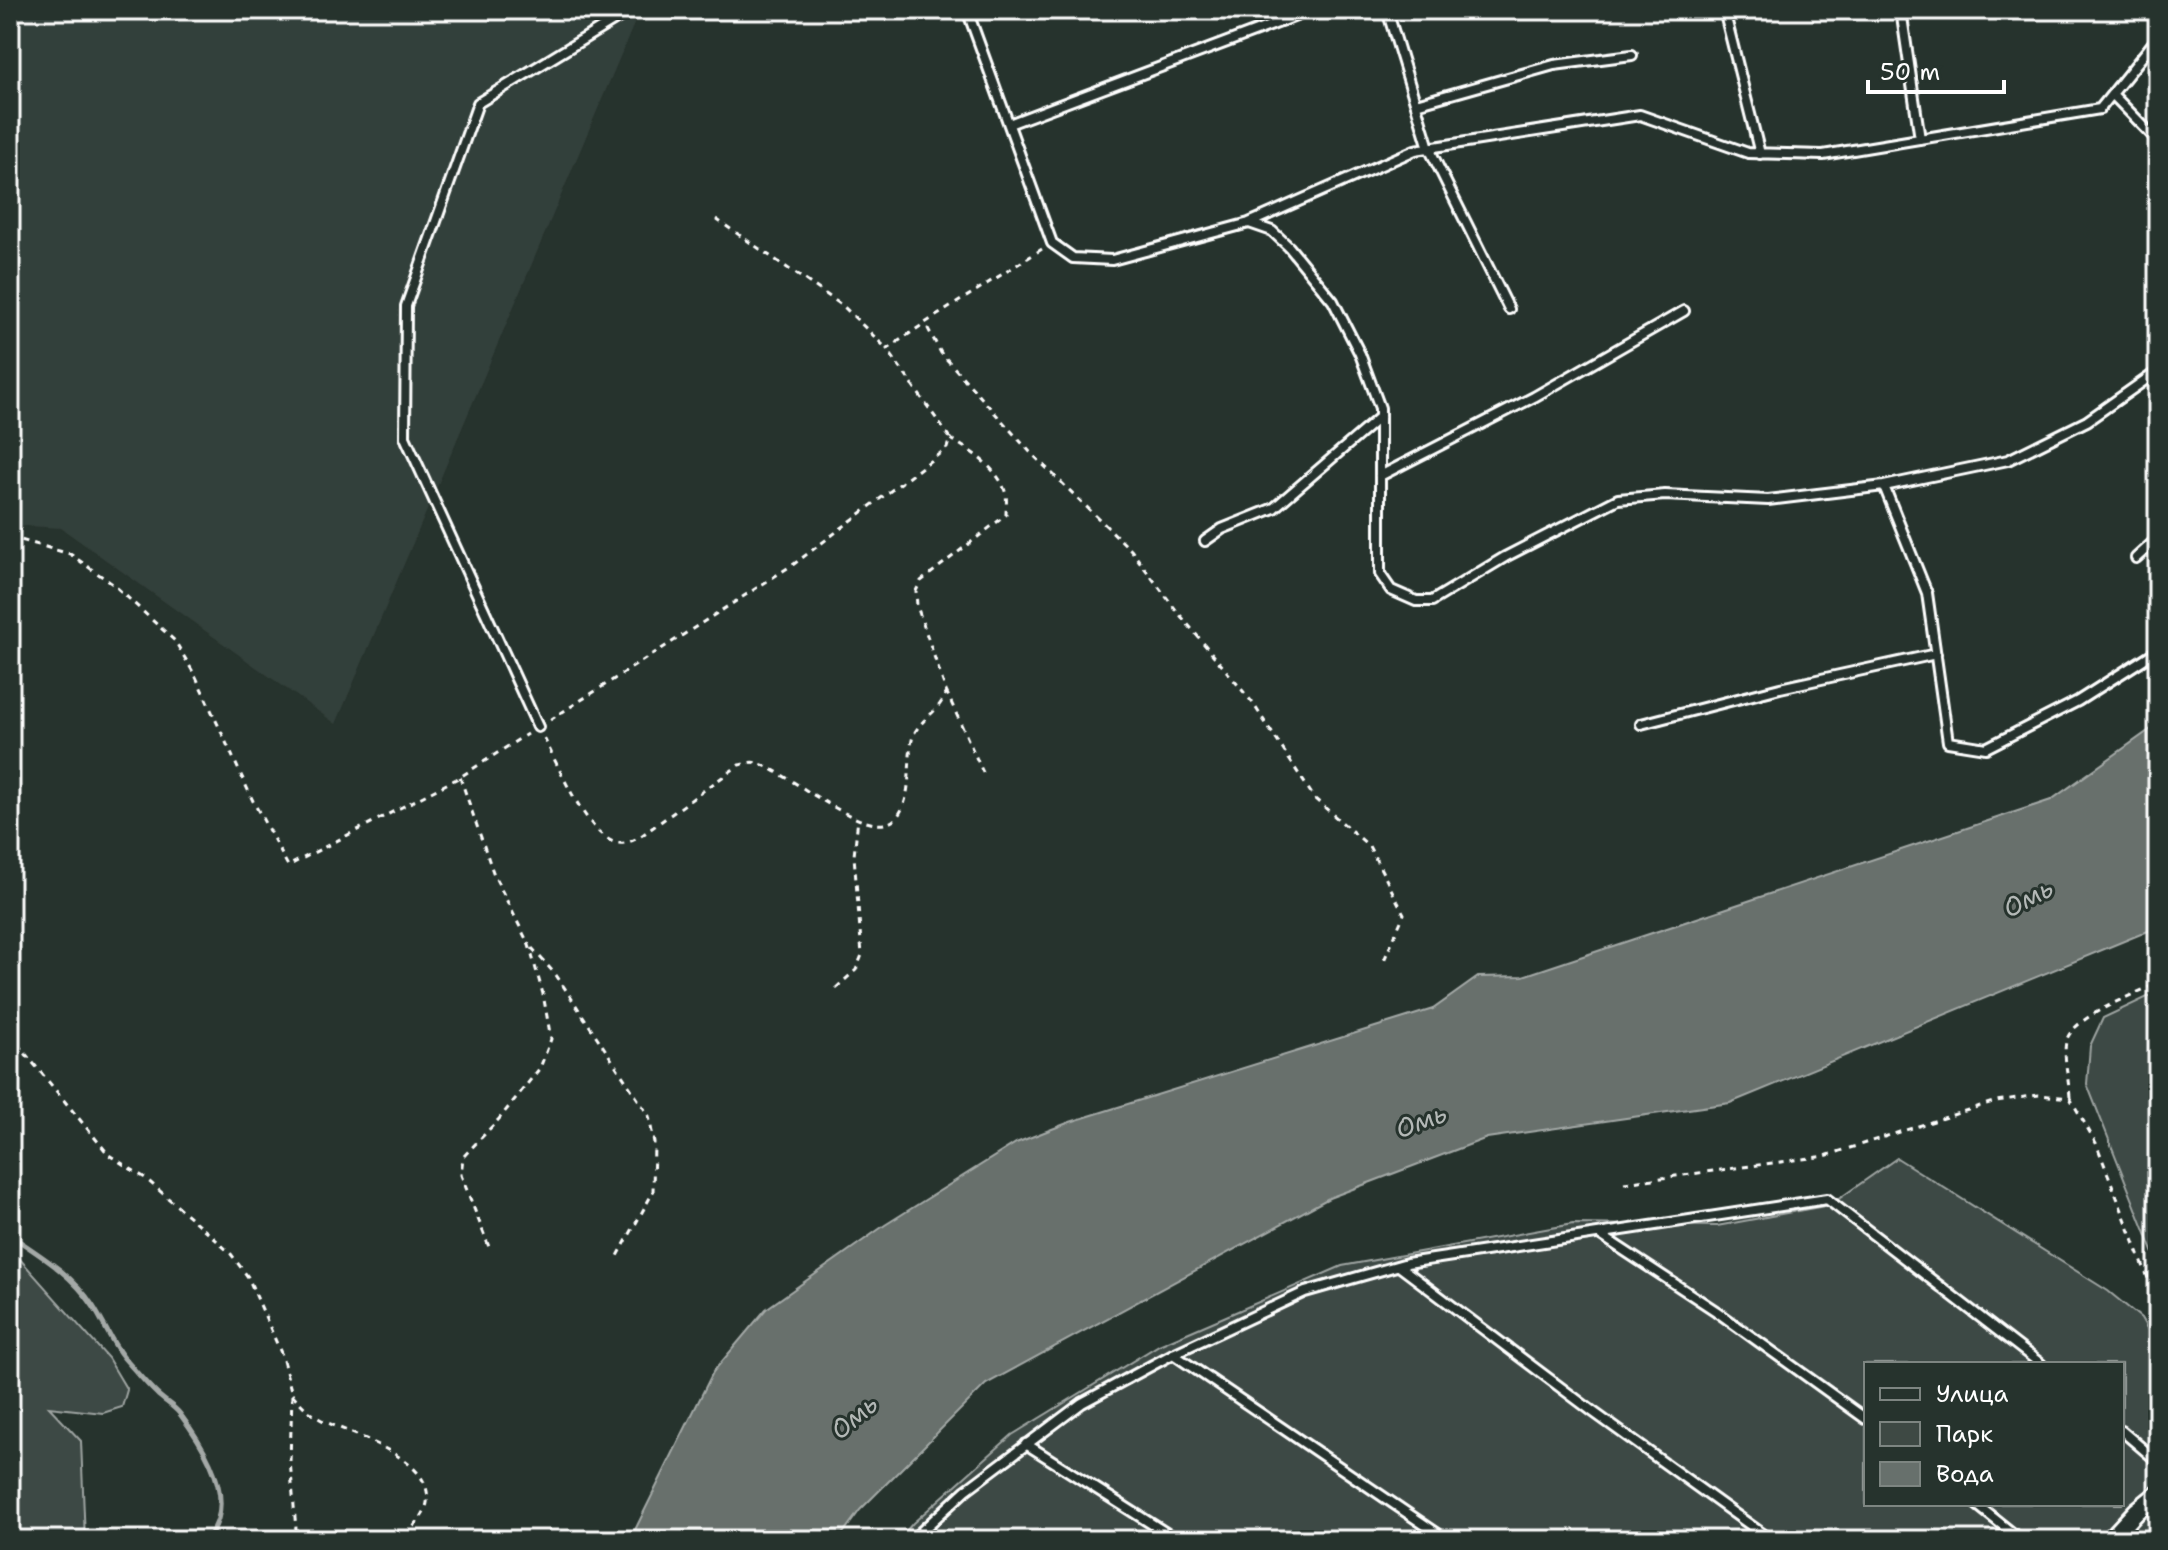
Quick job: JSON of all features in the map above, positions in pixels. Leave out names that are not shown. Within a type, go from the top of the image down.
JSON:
[{"type":"street","points":[[2110,1540],[2158,1494]]},
{"type":"lane","points":[[538,727],[405,437],[406,306],[478,103],[631,10]]},
{"type":"lane","points":[[967,10],[1052,243],[1073,258],[1112,260],[1249,223],[1415,150],[1640,115],[1748,153],[1823,155],[2100,109],[2158,37]]},
{"type":"lane","points":[[1009,124],[1312,10]]},
{"type":"lane","points":[[1387,10],[1429,148],[1509,309]]},
{"type":"lane","points":[[1724,10],[1760,154]]},
{"type":"lane","points":[[1901,10],[1920,139]]},
{"type":"lane","points":[[1416,104],[1554,65],[1632,55]]},
{"type":"lane","points":[[2112,94],[2158,141]]},
{"type":"lane","points":[[1249,223],[1272,231],[1333,301],[1360,354],[1380,408],[1380,574],[1391,590],[1416,601],[1432,601],[1505,557],[1618,499],[1665,495],[1768,500],[1884,486],[2008,460],[2087,421],[2158,371]]},
{"type":"lane","points":[[1380,476],[1534,397],[1684,311]]},
{"type":"lane","points":[[1205,541],[1222,529],[1274,508],[1380,417]]},
{"type":"lane","points":[[1884,486],[1927,593],[1948,742],[1986,748],[2078,701],[2158,650]]},
{"type":"lane","points":[[2136,558],[2158,538]]},
{"type":"lane","points":[[1641,724],[1780,688],[1936,654]]},
{"type":"lane","points":[[914,1539],[966,1490],[1082,1403],[1173,1354],[1305,1292],[1399,1266],[1598,1234],[1827,1199],[2038,1362]]},
{"type":"lane","points":[[1598,1234],[1716,1311],[1864,1418]]},
{"type":"lane","points":[[1399,1266],[1771,1540]]},
{"type":"lane","points":[[1173,1354],[1447,1540]]},
{"type":"lane","points":[[2124,1433],[2156,1460],[2158,1466]]},
{"type":"lane","points":[[1026,1444],[1177,1540]]},
{"type":"lane","points":[[1978,1506],[2021,1540]]},
{"type":"path","points":[[716,219],[843,306],[887,349],[950,438],[997,475],[1006,494],[1006,515],[921,581],[916,591],[917,606],[946,691],[985,777]]},
{"type":"path","points":[[887,349],[1052,243]]},
{"type":"path","points":[[925,323],[941,353],[1030,452],[1131,550],[1252,702],[1315,799],[1369,846],[1404,914],[1382,965]]},
{"type":"path","points":[[10,537],[70,554],[114,585],[175,641],[196,677],[253,801],[288,866],[460,777],[794,564],[947,448],[950,438]]},
{"type":"path","points":[[538,727],[574,796],[594,826],[607,839],[617,843],[629,843],[641,836],[739,765],[755,762],[783,774],[844,813],[876,825],[889,824],[898,816],[906,796],[916,729],[938,710],[944,702],[946,691]]},
{"type":"path","points":[[460,777],[494,875],[529,945],[543,994],[551,1039],[540,1068],[463,1157],[461,1175],[489,1247]]},
{"type":"path","points":[[836,988],[856,970],[862,955],[854,856],[858,818]]},
{"type":"path","points":[[529,945],[556,975],[649,1116],[654,1143],[653,1192],[618,1256]]},
{"type":"path","points":[[2158,983],[2102,1009],[2078,1025],[2066,1038],[2065,1054],[2070,1098],[2096,1143],[2158,1304]]},
{"type":"path","points":[[10,1035],[109,1155],[145,1178],[231,1254],[248,1277],[281,1353],[292,1394],[290,1461],[297,1540]]},
{"type":"path","points":[[1624,1183],[1825,1156],[1996,1101],[2039,1095],[2070,1098]]},
{"type":"path","points":[[292,1394],[306,1410],[378,1445],[406,1462],[420,1475],[426,1495],[425,1510],[402,1540]]},
{"type":"shaded area","points":[[10,10],[640,10],[336,724],[61,528],[10,525]]},
{"type":"green space","points":[[2158,992],[2158,1264],[2087,1084],[2090,1046],[2103,1018]]},
{"type":"green space","points":[[1897,1158],[2108,1291],[2141,1318],[2158,1347],[2158,1540],[898,1540],[1012,1435],[1159,1345],[1342,1266],[1573,1224],[1717,1226],[1830,1205]]},
{"type":"green space","points":[[10,1248],[108,1358],[127,1390],[122,1407],[103,1413],[49,1407],[81,1441],[85,1540],[10,1540]]},
{"type":"water","name":"Омь","points":[[2158,724],[2158,927],[1730,1103],[1487,1138],[1329,1198],[986,1384],[860,1510],[838,1540],[630,1540],[713,1372],[766,1309],[885,1225],[1016,1143],[1070,1122],[1433,1009],[1478,977],[1523,976],[2051,800]]},
{"type":"waterway","points":[[10,1235],[55,1266],[76,1285],[93,1306],[124,1358],[190,1427],[208,1459],[219,1493],[220,1509],[216,1525],[206,1540]]}]
